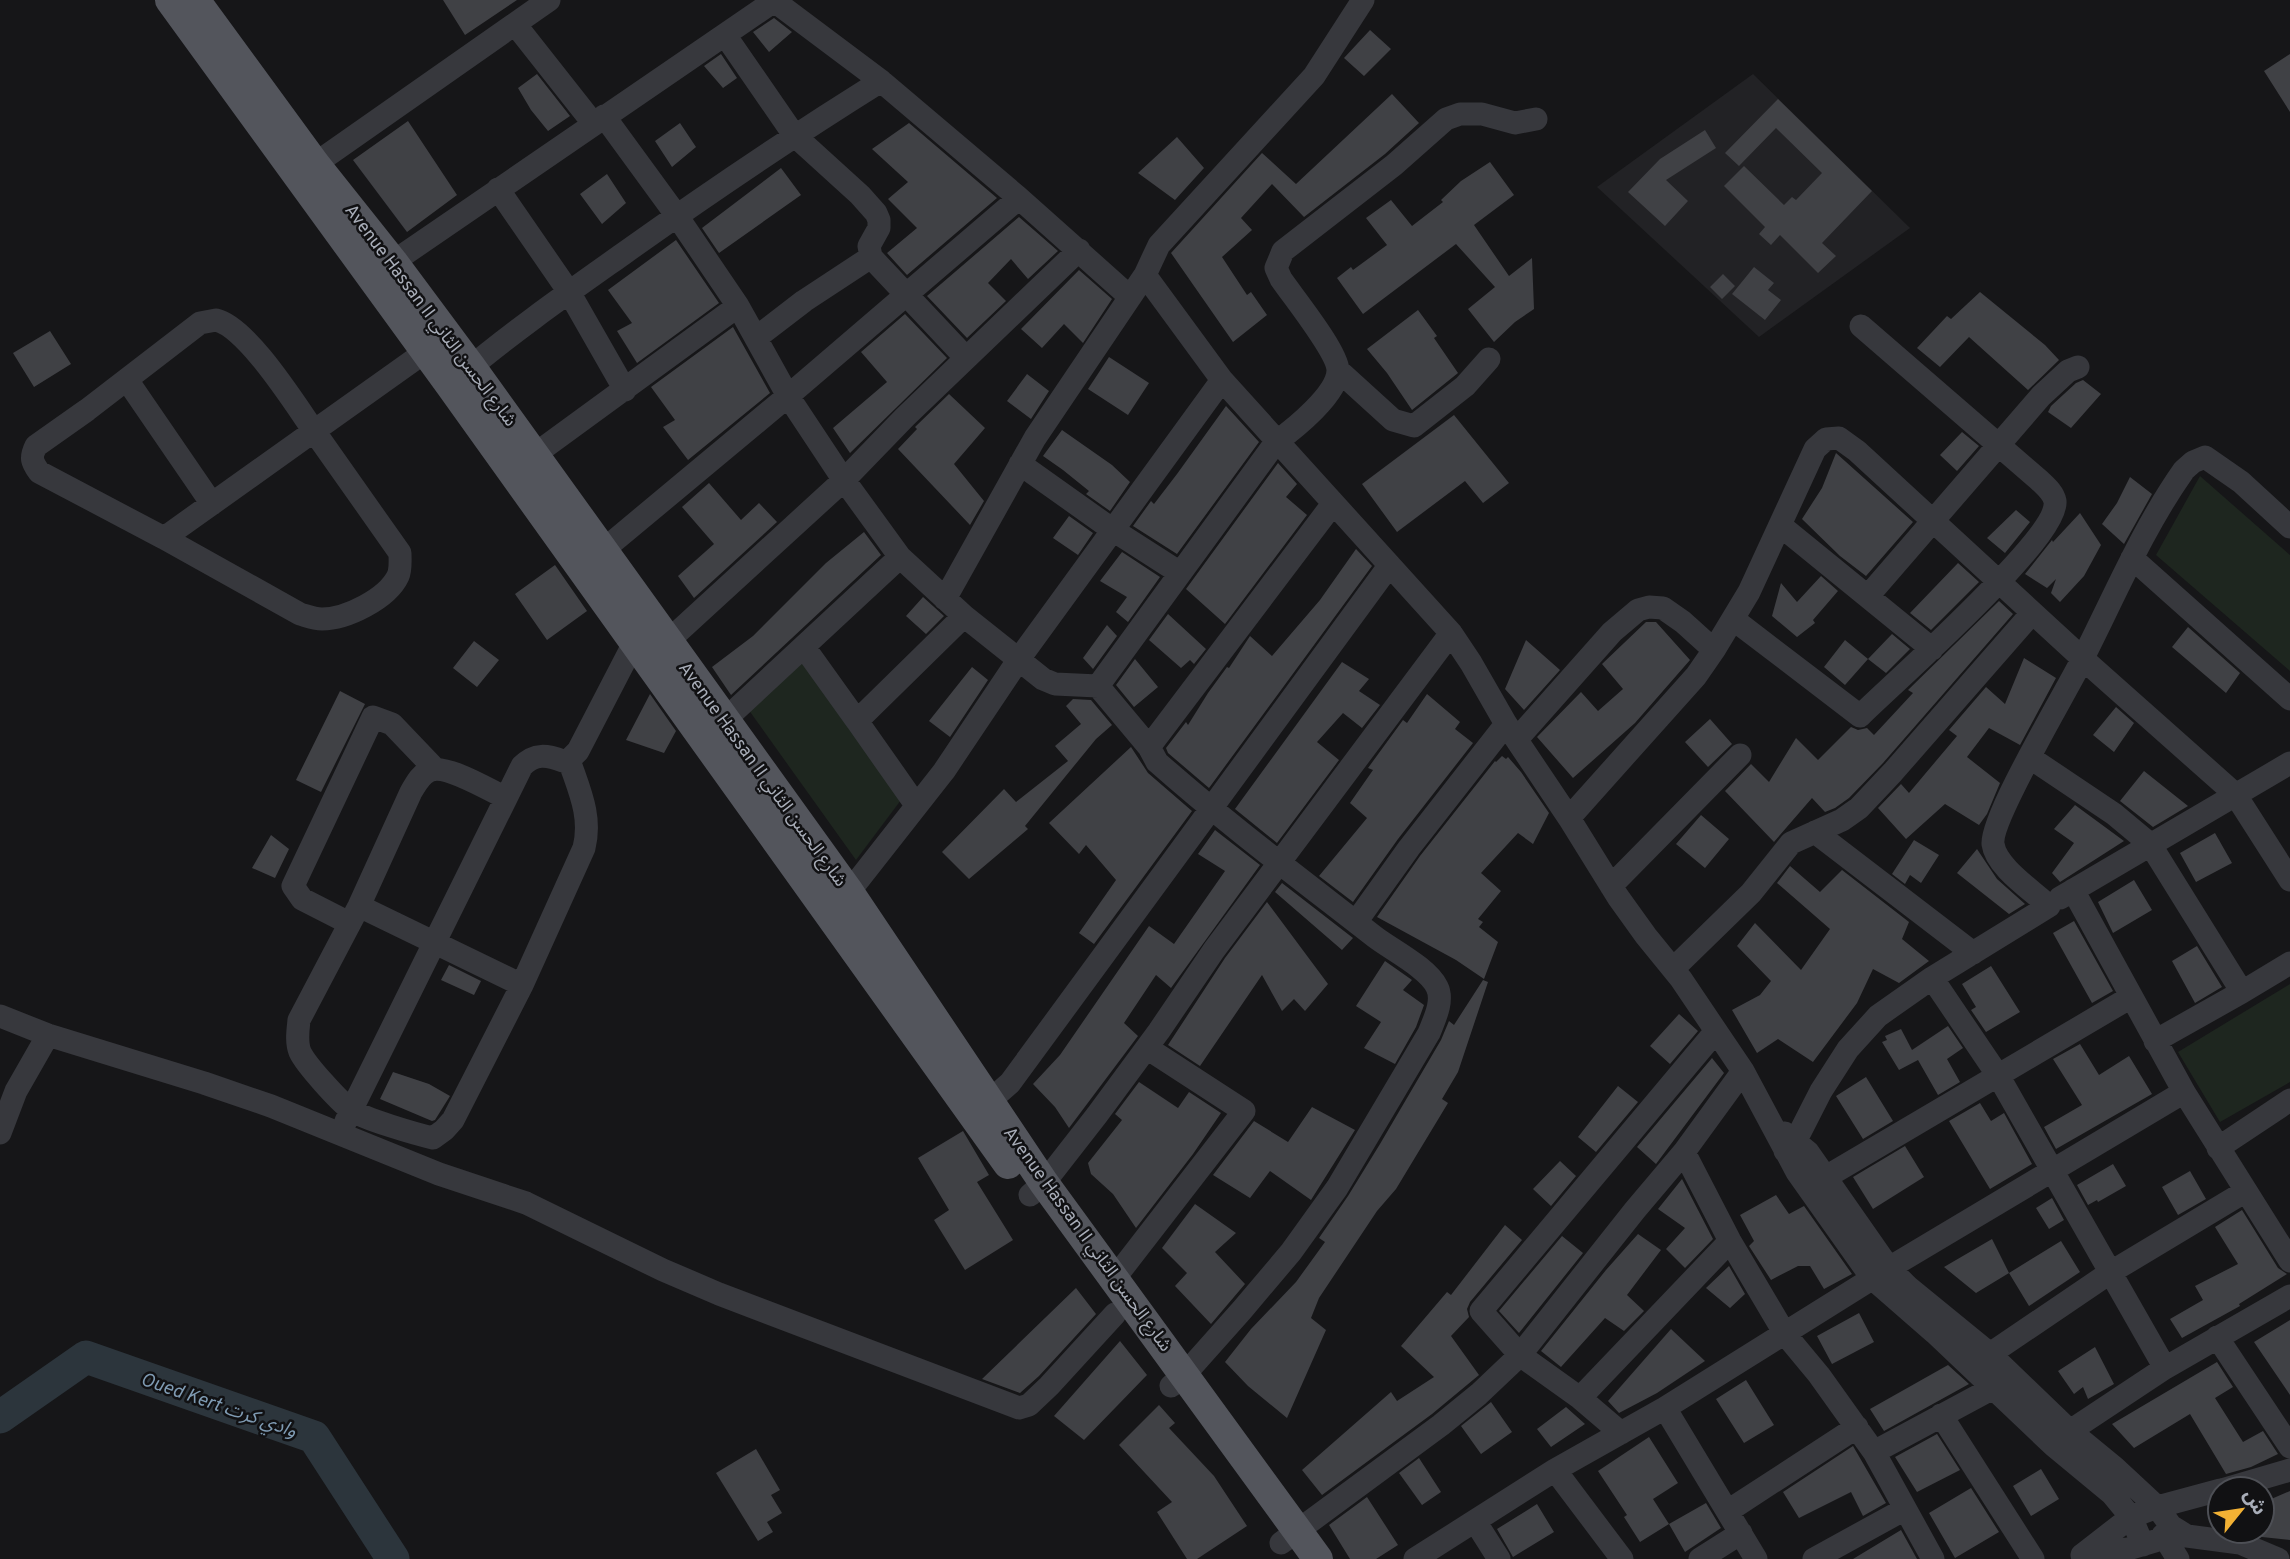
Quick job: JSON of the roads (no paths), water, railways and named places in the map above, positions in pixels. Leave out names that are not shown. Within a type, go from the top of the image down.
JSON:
[{"type":"main road","name":"Avenue Hassan II شارع الحسن الثاني","points":[[170,0],[425,352],[461,376],[534,455],[667,642],[714,730]]},
{"type":"main road","name":"Avenue Hassan II شارع الحسن الثاني","points":[[195,0],[315,164],[393,262],[461,376],[634,643],[714,730],[838,902],[1037,1189],[1115,1314],[1178,1380]]},
{"type":"main road","name":"Avenue Hassan II شارع الحسن الثاني","points":[[1037,1189],[1114,1279],[1178,1380],[1290,1545],[1318,1559]]},
{"type":"street","points":[[315,164],[550,0]]},
{"type":"street","points":[[945,599],[1020,464],[1145,275],[1159,245],[1220,175],[1314,76],[1363,0]]},
{"type":"street","points":[[393,262],[774,1],[881,81],[1130,297]]},
{"type":"street","points":[[515,24],[599,120],[677,216],[738,306],[788,396],[900,557],[964,616],[1035,673],[1052,683],[1098,686],[1149,747],[1157,762],[1356,922],[1433,980],[1439,990],[1433,1023],[1337,1188],[1292,1252],[1178,1380]]},
{"type":"street","points":[[725,35],[794,135],[876,213],[879,228],[869,246],[871,257],[966,358]]},
{"type":"street","points":[[461,376],[569,292],[677,216],[794,135],[881,81]]},
{"type":"street","points":[[1098,686],[1276,442],[1306,420],[1336,380],[1338,370],[1334,354],[1276,268],[1283,251],[1395,165],[1438,123],[1460,114],[1482,114],[1515,123],[1536,119]]},
{"type":"street","points":[[498,189],[569,292],[625,390]]},
{"type":"street","points":[[602,551],[1019,198]]},
{"type":"street","points":[[667,642],[845,480],[966,358],[1079,250]]},
{"type":"street","points":[[757,337],[804,301],[871,257]]},
{"type":"street","points":[[1145,275],[1222,380],[1332,505],[1451,633],[1511,732],[1611,886],[1716,1031],[1743,1071],[1774,1126],[1790,1145],[1826,1177],[1881,1273],[1908,1287],[1990,1354],[2131,1517],[2159,1535],[2178,1559]]},
{"type":"street","points":[[534,455],[738,306]]},
{"type":"street","points":[[216,320],[226,322],[254,349],[400,553],[398,576],[389,588],[366,606],[335,618],[318,620],[300,614],[39,472],[32,463],[31,456],[36,446],[127,380],[200,323],[216,320]]},
{"type":"street","points":[[1733,619],[1860,716],[1932,649],[2026,552],[2053,514],[2055,502],[2050,492],[1999,444],[1861,326]]},
{"type":"street","points":[[164,538],[425,352]]},
{"type":"street","points":[[1338,370],[1393,420],[1414,426],[1465,386],[1489,359]]},
{"type":"street","points":[[1868,596],[2040,397],[2068,372],[2078,367]]},
{"type":"street","points":[[127,380],[212,504]]},
{"type":"street","points":[[838,902],[944,771],[1020,659],[1222,380]]},
{"type":"street","points":[[1569,818],[1696,676],[1749,592],[1815,449],[1830,438],[1839,438],[1848,443],[2032,613],[2235,794],[2290,880]]},
{"type":"street","points":[[2049,906],[1996,855],[1993,844],[1996,827],[2029,757],[2083,659],[2132,558],[2179,477],[2193,462],[2205,457],[2241,482],[2290,527]]},
{"type":"street","points":[[1020,464],[1113,530],[1181,573]]},
{"type":"street","points":[[1149,747],[1332,505]]},
{"type":"street","points":[[1781,526],[1932,649]]},
{"type":"street","points":[[714,730],[900,557]]},
{"type":"street","points":[[2132,558],[2290,699]]},
{"type":"street","points":[[981,1108],[1010,1083],[1389,566]]},
{"type":"street","points":[[1356,922],[1409,848],[1511,732],[1612,632],[1638,610],[1649,607],[1663,608],[1714,650]]},
{"type":"street","points":[[1673,969],[1751,893],[1791,843],[1842,820],[1859,808],[2032,613]]},
{"type":"street","points":[[857,721],[964,616]]},
{"type":"street","points":[[1037,1189],[1147,1048],[1214,950],[1451,633]]},
{"type":"street","points":[[340,1134],[522,766],[538,755],[569,760],[585,738],[634,643]]},
{"type":"street","points":[[804,647],[916,805]]},
{"type":"street","points":[[435,769],[392,724],[373,717],[293,886],[302,899],[433,944],[522,985]]},
{"type":"street","points":[[1611,886],[1740,755]]},
{"type":"street","points":[[2029,757],[2113,814],[2150,844],[2242,992]]},
{"type":"street","points":[[506,798],[444,769],[435,769],[421,776],[411,792],[354,915],[299,1020],[297,1038],[300,1052],[310,1067],[351,1110],[433,1138],[444,1130],[467,1094],[522,985],[584,848],[587,836],[586,808],[569,760]]},
{"type":"street","points":[[1790,1145],[1821,1091],[1854,1042],[1878,1016],[2073,890],[2290,762]]},
{"type":"street","points":[[1815,832],[1973,953]]},
{"type":"street","points":[[2073,890],[2183,1092],[2290,1261]]},
{"type":"street","points":[[2155,1041],[2290,963]]},
{"type":"street","points":[[1933,978],[1999,1077],[2165,1368]]},
{"type":"street","points":[[1826,1177],[2131,997]]},
{"type":"street","points":[[0,1016],[48,1035],[204,1083],[439,1174],[526,1203],[719,1294],[1018,1408],[1029,1405],[1049,1386],[1115,1314]]},
{"type":"street","points":[[1620,1433],[1580,1398],[1520,1355],[1481,1311],[1716,1031]]},
{"type":"street","points":[[0,1133],[16,1091],[48,1035]]},
{"type":"street","points":[[1114,1279],[1244,1111],[1147,1048]]},
{"type":"street","points":[[1290,1545],[1479,1394],[1520,1355],[1634,1210],[1684,1152],[1743,1071]]},
{"type":"street","points":[[1415,1559],[1555,1470],[1665,1408],[1881,1273],[2183,1092]]},
{"type":"street","points":[[2218,1148],[2290,1100]]},
{"type":"street","points":[[1790,1145],[1821,1208],[1881,1273],[1993,1388],[2062,1439],[2115,1468],[2157,1507],[2159,1535]]},
{"type":"street","points":[[1684,1152],[1730,1241],[1785,1334],[1874,1452],[1933,1559]]},
{"type":"street","points":[[1990,1354],[2111,1272],[2246,1191]]},
{"type":"street","points":[[1580,1398],[1730,1241]]},
{"type":"street","points":[[2062,1439],[2165,1368],[2290,1296]]},
{"type":"street","points":[[2217,1336],[2290,1447]]},
{"type":"street","points":[[1874,1452],[1993,1388]]},
{"type":"street","points":[[1665,1408],[1756,1559]]},
{"type":"street","points":[[1941,1415],[2033,1559]]},
{"type":"street","points":[[1728,1511],[1857,1427]]},
{"type":"street","points":[[1555,1470],[1622,1559]]},
{"type":"street","points":[[2077,1557],[2131,1517],[2206,1494]]},
{"type":"street","points":[[2159,1535],[2206,1499]]},
{"type":"street","points":[[1814,1559],[1905,1509]]},
{"type":"street","points":[[1475,1521],[1499,1559]]},
{"type":"street","points":[[1700,1559],[1741,1533]]},
{"type":"street","points":[[2077,1557],[2159,1535],[2240,1543],[2278,1559]]},
{"type":"waterway","name":"Oued Kert وادي كرت","points":[[0,1417],[86,1357],[314,1437],[393,1559]]}]
